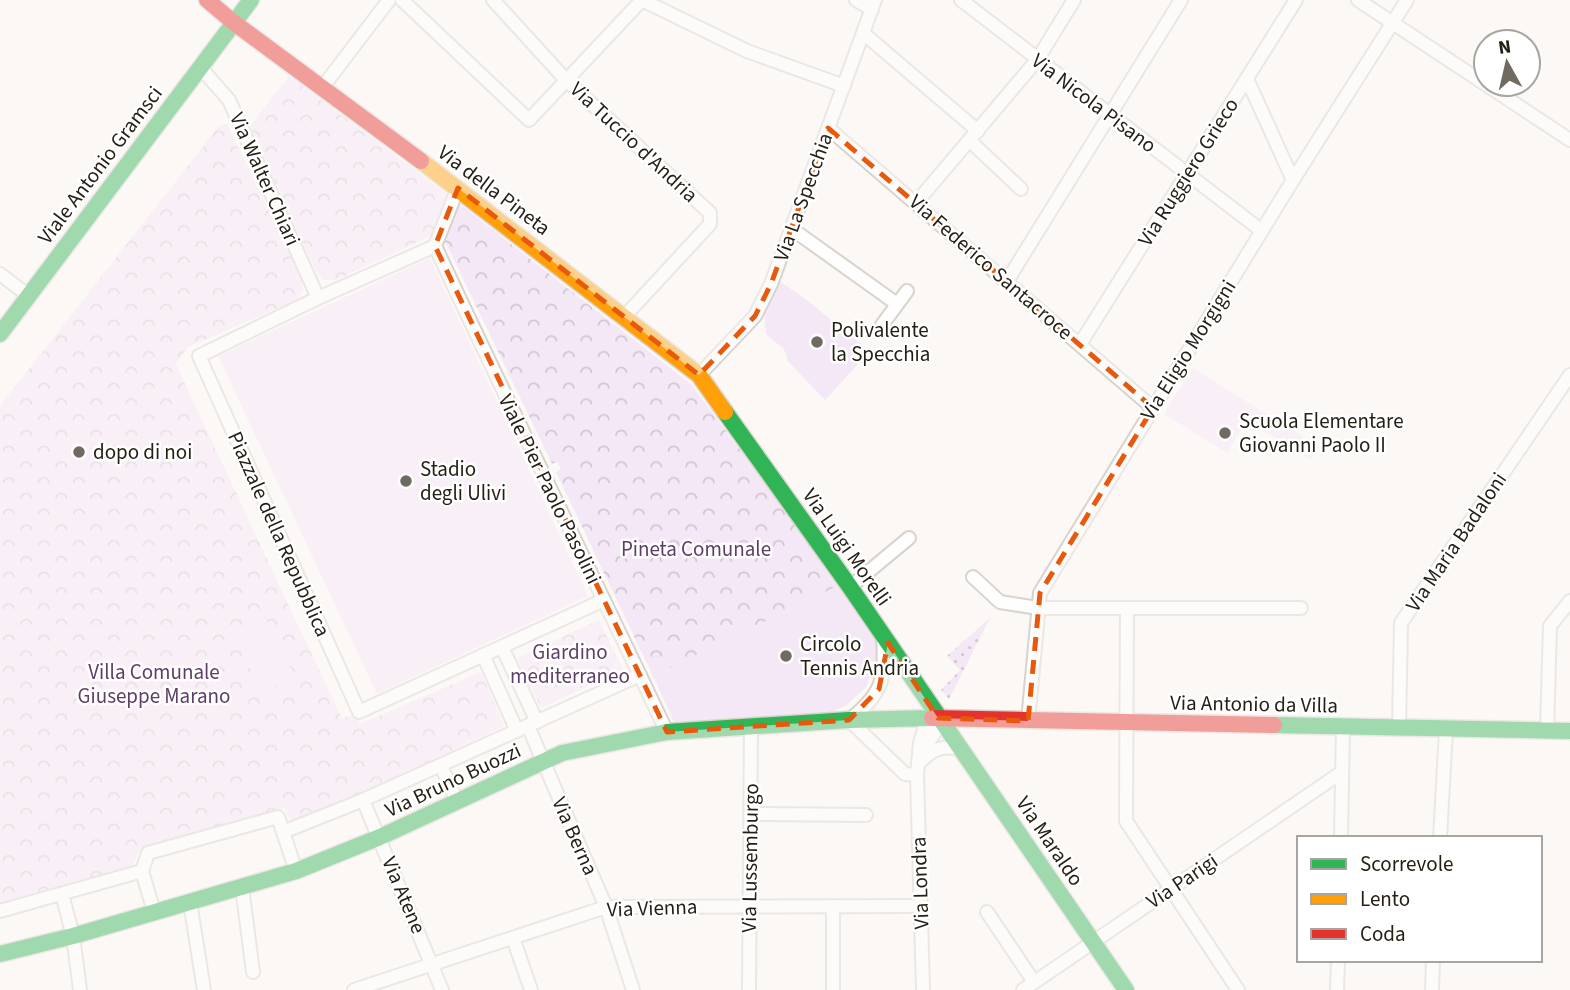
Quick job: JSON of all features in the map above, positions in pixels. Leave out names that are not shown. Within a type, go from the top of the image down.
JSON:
[{"type":"street","name":"Via della Pineta","points":[[207,0],[458,188],[699,375],[719,402]]},
{"type":"street","name":"Viale Antonio Gramsci","points":[[0,334],[251,0]]},
{"type":"street","points":[[322,88],[389,0]]},
{"type":"street","points":[[402,0],[529,120],[642,0],[747,51],[844,86]]},
{"type":"street","name":"Via Tuccio d'Andria","points":[[493,0],[566,80],[709,211],[711,216],[708,226],[624,317]]},
{"type":"street","points":[[856,0],[874,5]]},
{"type":"street","name":"Via Nicola Pisano","points":[[961,0],[1037,61],[1262,231]]},
{"type":"street","points":[[916,203],[1037,61],[1074,0]]},
{"type":"street","points":[[1007,281],[1181,0]]},
{"type":"street","name":"Via Ruggiero Grieco","points":[[1080,344],[1296,0]]},
{"type":"street","points":[[1358,0],[1570,140]]},
{"type":"street","name":"Via Eligio Morgigni","points":[[1028,721],[1040,593],[1293,180],[1407,0]]},
{"type":"street","name":"Via La Specchia","points":[[699,375],[755,316],[771,284],[874,5]]},
{"type":"street","points":[[863,33],[974,136],[1021,189]]},
{"type":"street","name":"Via Walter Chiari","points":[[200,67],[229,100],[318,298]]},
{"type":"street","points":[[1247,79],[1293,180]]},
{"type":"street","name":"Via Federico Santacroce","points":[[828,128],[1153,408]]},
{"type":"street","points":[[318,298],[435,246],[458,188]]},
{"type":"street","points":[[792,229],[897,304]]},
{"type":"street","name":"Viale Pier Paolo Pasolini","points":[[435,246],[667,732]]},
{"type":"street","points":[[0,274],[29,296]]},
{"type":"street","points":[[882,325],[907,290]]},
{"type":"street","name":"Piazzale della Repubblica","points":[[318,298],[199,356],[359,712],[483,655]]},
{"type":"street","name":"Via Maria Badaloni","points":[[1399,728],[1401,623],[1570,374]]},
{"type":"street","name":"Via Luigi Morelli","points":[[719,402],[850,587],[937,717]]},
{"type":"street","points":[[850,587],[909,538]]},
{"type":"street","points":[[973,577],[1000,602],[1038,608],[1301,608]]},
{"type":"street","points":[[527,727],[483,655],[604,600]]},
{"type":"street","points":[[1547,731],[1550,626],[1570,601]]},
{"type":"street","points":[[1127,608],[1126,821],[1238,990]]},
{"type":"street","points":[[883,636],[885,660],[879,689],[868,705],[849,720],[905,774],[918,769],[931,751],[945,746],[960,748]]},
{"type":"street","points":[[502,647],[527,727]]},
{"type":"street","points":[[283,832],[441,766],[640,675]]},
{"type":"street","name":"Via Antonio da Villa","points":[[937,717],[1570,731]]},
{"type":"street","name":"Via Bruno Buozzi","points":[[0,954],[73,936],[296,871],[380,837],[562,753],[667,732],[937,717]]},
{"type":"street","name":"Via Maraldo","points":[[937,717],[1126,990]]},
{"type":"street","name":"Via Londra","points":[[923,990],[918,769],[920,743],[937,717]]},
{"type":"street","name":"Via Lussemburgo","points":[[749,990],[751,726]]},
{"type":"street","name":"Via Berna","points":[[527,727],[606,907],[633,990]]},
{"type":"street","points":[[1340,836],[1343,727]]},
{"type":"street","points":[[1440,836],[1446,730]]},
{"type":"street","points":[[441,766],[457,801]]},
{"type":"street","name":"Via Parigi","points":[[1023,990],[1342,772]]},
{"type":"street","name":"Via Atene","points":[[363,800],[442,990]]},
{"type":"street","points":[[751,814],[866,815]]},
{"type":"street","points":[[154,912],[142,871],[148,853],[278,817],[296,871]]},
{"type":"street","points":[[0,911],[142,871]]},
{"type":"street","points":[[242,887],[253,972]]},
{"type":"street","points":[[61,894],[73,936],[80,990]]},
{"type":"street","points":[[190,902],[204,990]]},
{"type":"street","points":[[833,906],[833,990]]},
{"type":"street","name":"Via Vienna","points":[[354,990],[606,907],[920,906]]},
{"type":"street","points":[[987,912],[1034,982]]},
{"type":"street","points":[[513,938],[531,990]]},
{"type":"street","points":[[1337,990],[1338,962]]},
{"type":"street","points":[[1432,990],[1433,962]]},
{"type":"highlighted area","points":[[828,128],[1153,408],[1040,593],[1028,721],[938,718],[888,643],[879,689],[849,720],[667,732],[435,246],[458,188],[699,375],[755,316],[771,284]]},
{"type":"green space","name":"Pineta Comunale","points":[[289,76],[443,191],[692,385],[840,585],[653,676],[556,472],[561,469],[557,462],[552,464],[446,243],[429,237],[336,280],[323,280],[316,272],[250,126]]},
{"type":"green space","name":"Villa Comunale Giuseppe Marano","points":[[227,124],[302,280],[303,290],[297,300],[188,347],[176,364],[185,384],[342,719],[355,714],[360,724],[481,672],[504,726],[360,794],[291,822],[284,808],[140,849],[132,868],[0,905],[0,406],[220,125]]},
{"type":"green space","name":"Stadio degli Ulivi","points":[[430,258],[588,596],[377,694],[218,356]]},
{"type":"green space","name":"Polivalente la Specchia","points":[[781,282],[870,351],[825,400],[788,361],[784,349],[766,334],[764,314]]},
{"type":"green space","points":[[1193,368],[1319,447],[1311,460],[1247,420],[1227,453],[1164,414]]},
{"type":"green space","name":"Circolo Tennis Andria","points":[[840,585],[876,642],[876,661],[866,687],[847,705],[832,712],[675,724],[653,676]]},
{"type":"green space","points":[[264,615],[295,678],[263,693],[232,631]]},
{"type":"green space","points":[[990,618],[949,699],[941,690],[960,670],[947,656]]},
{"type":"green space","name":"Giardino mediterraneo","points":[[599,620],[623,670],[541,708],[517,658]]},
{"type":"traffic: fast","points":[[0,334],[251,0]]},
{"type":"traffic: fast","points":[[725,412],[850,587],[1126,990]]},
{"type":"traffic: fast","points":[[0,954],[73,936],[296,871],[380,837],[562,753],[667,732],[849,720],[932,718]]},
{"type":"traffic: fast","points":[[1274,725],[1570,731]]},
{"type":"traffic: slow","points":[[421,161],[699,375],[725,412]]},
{"type":"traffic: jam","points":[[207,0],[421,161]]},
{"type":"traffic: jam","points":[[932,718],[1274,725]]},
{"type":"place","name":"Polivalente la Specchia","points":[[817,342]]},
{"type":"place","name":"Scuola Elementare Giovanni Paolo II","points":[[1225,433]]},
{"type":"place","name":"dopo di noi","points":[[79,452]]},
{"type":"place","name":"Stadio degli Ulivi","points":[[406,481]]},
{"type":"place","name":"Circolo Tennis Andria","points":[[786,656]]}]
